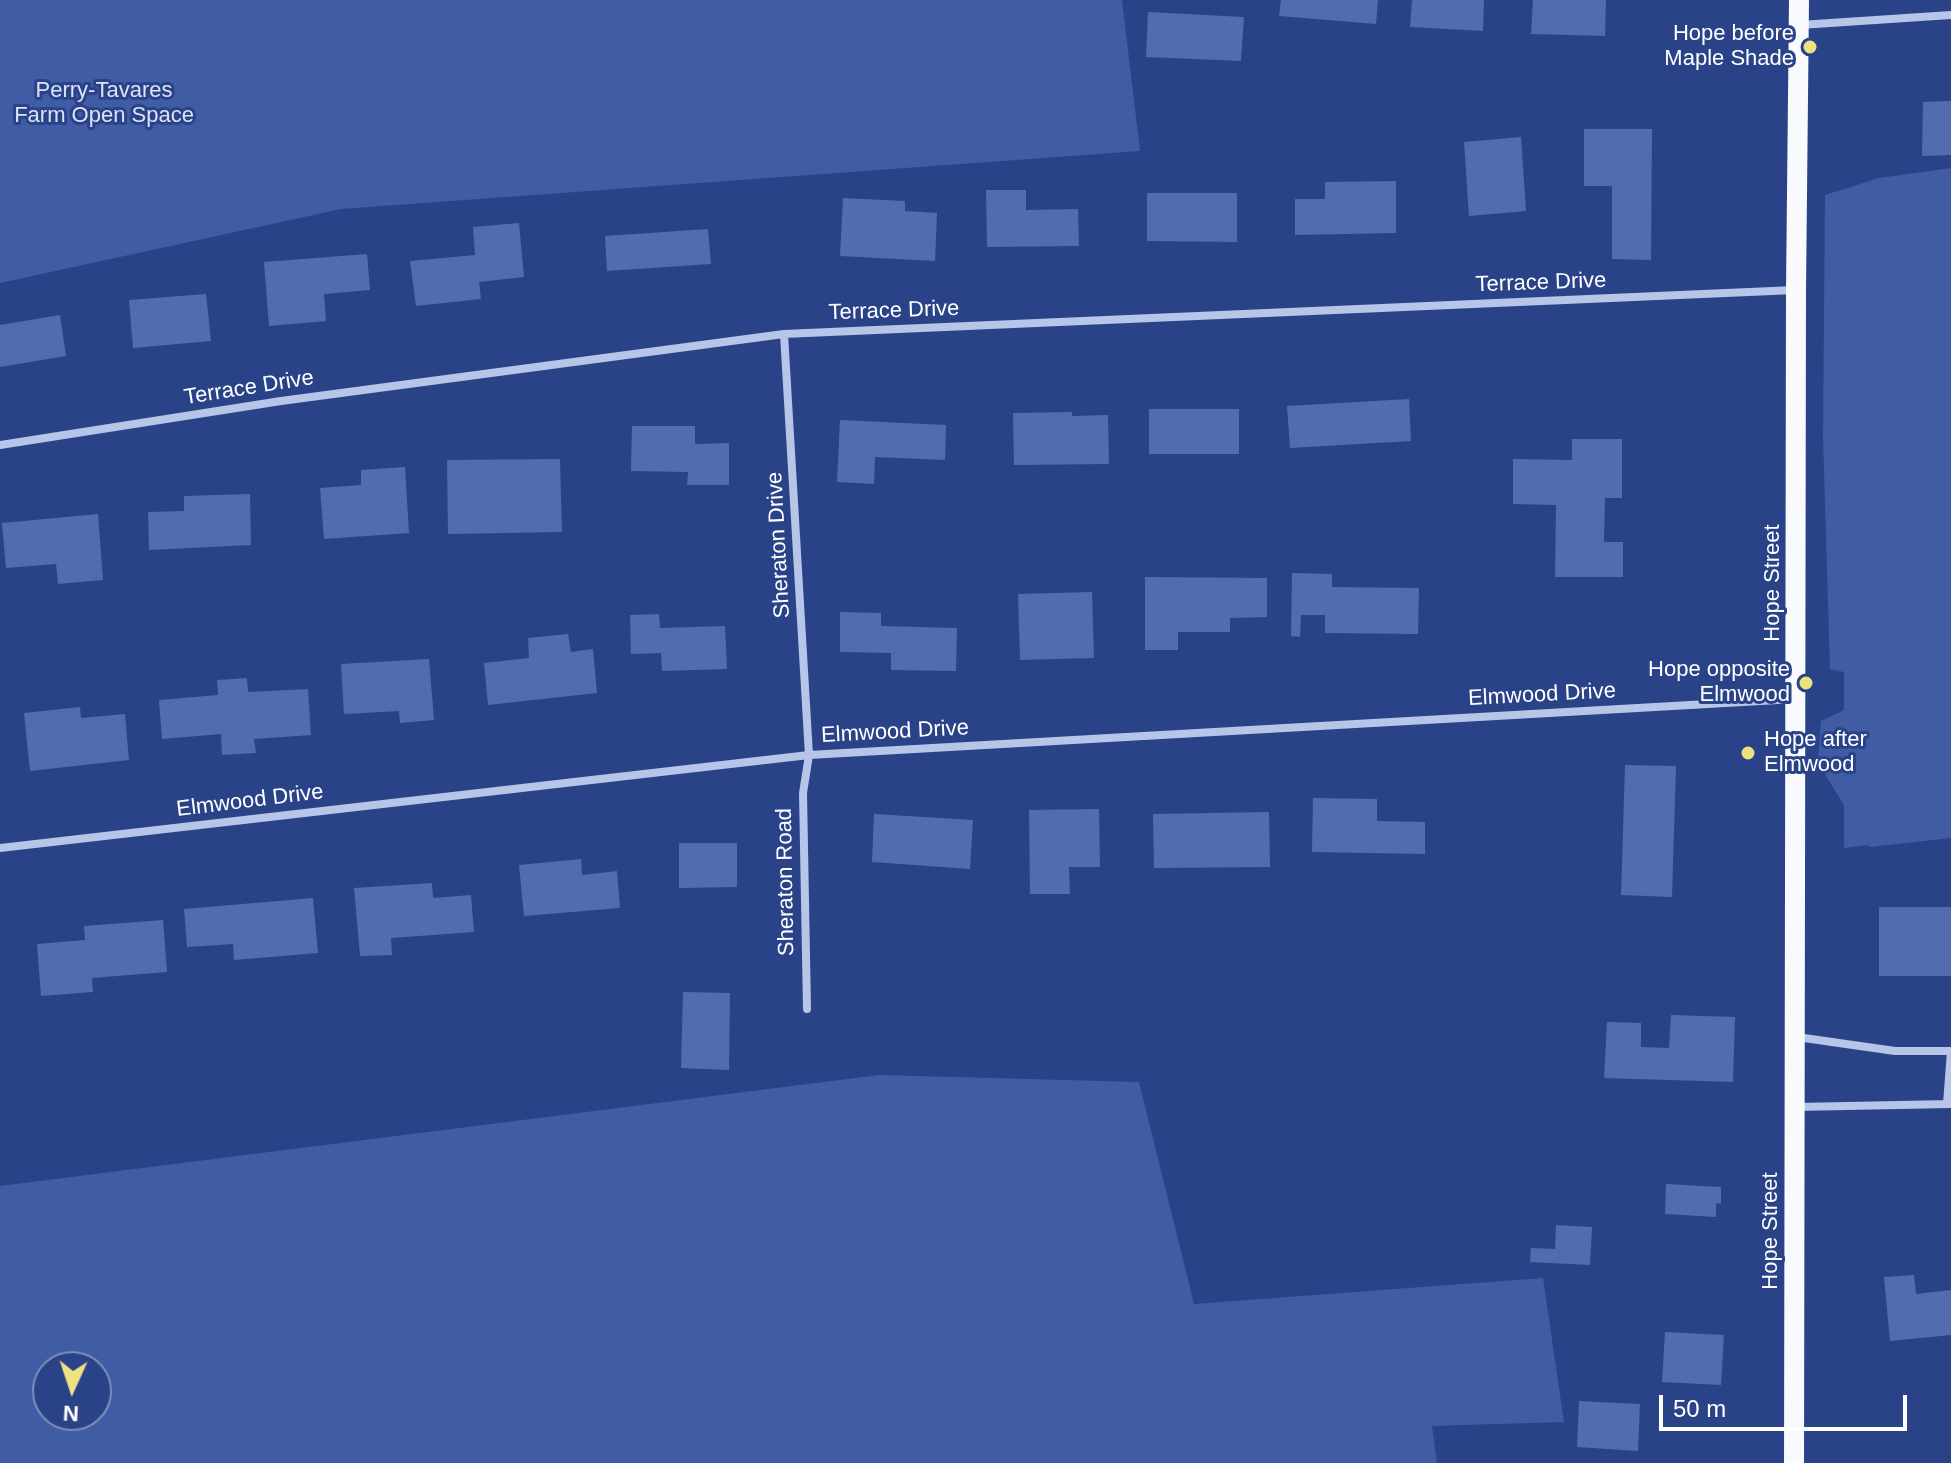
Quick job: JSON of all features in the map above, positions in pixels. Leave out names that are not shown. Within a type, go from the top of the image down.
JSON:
[{"type":"main road","name":"Hope Street","points":[[1794,1463],[1799,0]]},
{"type":"street","points":[[1799,25],[1951,15]]},
{"type":"street","name":"Terrace Drive","points":[[0,445],[281,401],[784,334],[1796,290]]},
{"type":"street","name":"Sheraton Drive","points":[[784,334],[809,755]]},
{"type":"street","name":"Elmwood Drive","points":[[0,848],[809,755],[1797,699]]},
{"type":"street","name":"Sheraton Road","points":[[807,1009],[803,793],[809,755]]},
{"type":"street","points":[[1795,1037],[1895,1051],[1951,1051],[1949,1104],[1795,1107]]},
{"type":"green space","name":"Perry-Tavares Farm Open Space","points":[[0,0],[1122,0],[1140,151],[341,209],[0,283]]},
{"type":"green space","points":[[1951,168],[1951,838],[1844,848],[1844,805],[1818,763],[1821,721],[1844,710],[1844,672],[1830,669],[1823,437],[1825,195],[1879,178]]},
{"type":"green space","points":[[879,1075],[1139,1082],[1194,1304],[1543,1278],[1564,1422],[1432,1426],[1437,1463],[0,1463],[0,1186]]},
{"type":"building","points":[[1281,0],[1378,0],[1376,24],[1279,16]]},
{"type":"building","points":[[1412,0],[1484,0],[1483,31],[1410,27]]},
{"type":"building","points":[[1533,0],[1606,0],[1605,36],[1531,34]]},
{"type":"building","points":[[1148,12],[1244,17],[1241,61],[1146,57]]},
{"type":"building","points":[[1951,101],[1951,155],[1922,156],[1923,102]]},
{"type":"building","points":[[1584,129],[1652,129],[1651,260],[1612,259],[1612,186],[1584,186]]},
{"type":"building","points":[[1521,137],[1526,211],[1469,216],[1464,142]]},
{"type":"building","points":[[1396,181],[1396,233],[1295,235],[1295,199],[1325,199],[1325,182]]},
{"type":"building","points":[[986,190],[1026,190],[1026,210],[1078,209],[1079,246],[987,247]]},
{"type":"building","points":[[1147,193],[1237,193],[1237,242],[1147,241]]},
{"type":"building","points":[[843,198],[905,201],[905,211],[937,213],[935,261],[840,256]]},
{"type":"building","points":[[519,223],[524,277],[479,282],[481,299],[416,306],[410,261],[475,255],[473,227]]},
{"type":"building","points":[[708,229],[711,264],[607,271],[605,236]]},
{"type":"building","points":[[367,254],[370,290],[324,294],[326,321],[269,326],[264,262]]},
{"type":"building","points":[[206,294],[211,341],[133,348],[129,300]]},
{"type":"building","points":[[60,315],[66,356],[0,367],[0,325]]},
{"type":"building","points":[[1409,399],[1411,441],[1290,448],[1287,406]]},
{"type":"building","points":[[1149,409],[1239,409],[1239,454],[1149,454]]},
{"type":"building","points":[[1072,412],[1072,416],[1108,415],[1109,464],[1014,465],[1013,413]]},
{"type":"building","points":[[840,420],[946,425],[945,460],[875,457],[874,484],[837,482]]},
{"type":"building","points":[[632,426],[695,426],[695,444],[729,443],[729,485],[687,485],[688,472],[631,471]]},
{"type":"building","points":[[1572,439],[1622,439],[1622,498],[1605,498],[1604,542],[1623,542],[1623,577],[1555,577],[1556,505],[1513,504],[1513,459],[1572,460]]},
{"type":"building","points":[[560,459],[562,532],[448,534],[447,460]]},
{"type":"building","points":[[405,467],[409,533],[324,539],[320,488],[361,485],[361,470]]},
{"type":"building","points":[[250,494],[251,545],[149,550],[148,512],[184,511],[184,496]]},
{"type":"building","points":[[98,514],[103,580],[58,584],[56,564],[6,568],[2,523]]},
{"type":"building","points":[[1292,573],[1332,574],[1332,587],[1419,588],[1418,634],[1325,633],[1325,615],[1301,615],[1300,637],[1291,636]]},
{"type":"building","points":[[1145,577],[1267,578],[1267,617],[1230,618],[1230,632],[1178,632],[1178,650],[1145,650]]},
{"type":"building","points":[[1092,592],[1094,658],[1020,660],[1018,594]]},
{"type":"building","points":[[840,612],[881,613],[881,626],[957,628],[956,671],[891,670],[891,653],[840,652]]},
{"type":"building","points":[[659,614],[660,628],[725,626],[727,669],[662,671],[661,653],[631,654],[630,615]]},
{"type":"building","points":[[568,634],[571,652],[593,649],[597,693],[488,705],[484,663],[529,658],[528,638]]},
{"type":"building","points":[[429,659],[434,720],[400,723],[399,711],[344,714],[341,664]]},
{"type":"building","points":[[247,678],[248,692],[308,689],[311,735],[254,739],[256,753],[222,755],[221,734],[162,739],[159,700],[218,695],[217,680]]},
{"type":"building","points":[[80,707],[81,718],[125,714],[129,760],[30,771],[24,713]]},
{"type":"building","points":[[1625,765],[1676,766],[1672,897],[1621,895]]},
{"type":"building","points":[[1313,798],[1377,799],[1377,821],[1425,822],[1425,854],[1312,852]]},
{"type":"building","points":[[1099,809],[1100,867],[1069,867],[1070,894],[1030,894],[1029,810]]},
{"type":"building","points":[[1269,812],[1270,867],[1154,868],[1153,814]]},
{"type":"building","points":[[874,814],[973,820],[970,869],[872,862]]},
{"type":"building","points":[[679,843],[737,843],[737,887],[679,888]]},
{"type":"building","points":[[581,859],[582,875],[617,871],[620,908],[524,916],[519,865]]},
{"type":"building","points":[[432,883],[433,898],[471,895],[474,932],[391,938],[392,955],[360,956],[354,888]]},
{"type":"building","points":[[313,898],[318,953],[234,960],[233,944],[187,947],[184,909]]},
{"type":"building","points":[[1879,907],[1951,907],[1951,976],[1879,976]]},
{"type":"building","points":[[163,920],[167,972],[92,978],[93,992],[41,996],[37,944],[85,940],[84,926]]},
{"type":"building","points":[[683,992],[730,993],[729,1070],[681,1068]]},
{"type":"building","points":[[1671,1015],[1735,1017],[1733,1082],[1604,1078],[1607,1022],[1641,1023],[1641,1047],[1669,1048]]},
{"type":"building","points":[[1666,1184],[1721,1187],[1721,1204],[1716,1203],[1716,1217],[1665,1214]]},
{"type":"building","points":[[1556,1225],[1592,1227],[1590,1265],[1530,1262],[1531,1248],[1555,1249]]},
{"type":"building","points":[[1914,1275],[1916,1294],[1951,1290],[1951,1335],[1890,1341],[1884,1277]]},
{"type":"building","points":[[1665,1332],[1724,1335],[1721,1385],[1662,1382]]},
{"type":"building","points":[[1579,1401],[1640,1404],[1638,1451],[1577,1447]]},
{"type":"place","name":"Hope before Maple Shade","points":[[1810,47]]},
{"type":"place","name":"Hope opposite Elmwood","points":[[1806,683]]},
{"type":"place","name":"Hope after Elmwood","points":[[1748,753]]}]
